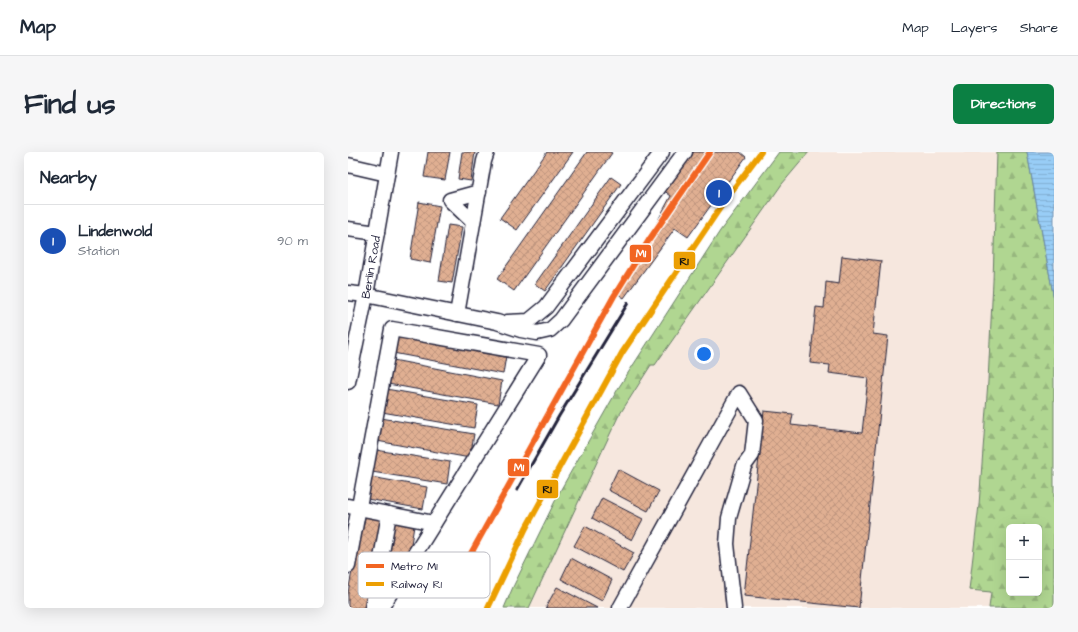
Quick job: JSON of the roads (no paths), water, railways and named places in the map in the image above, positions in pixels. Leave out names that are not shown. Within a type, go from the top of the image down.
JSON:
[{"type":"street","name":"Berlin Road","points":[[348,382],[366,296],[391,152]]},
{"type":"street","points":[[457,314],[487,152]]},
{"type":"street","points":[[497,322],[529,321],[546,306],[662,152]]},
{"type":"street","points":[[348,293],[497,322],[521,330],[537,333],[550,330],[562,320],[685,152]]},
{"type":"street","points":[[348,165],[387,174]]},
{"type":"street","points":[[473,222],[450,200],[479,192]]},
{"type":"street","points":[[348,229],[377,233]]},
{"type":"street","points":[[348,566],[353,507],[392,329],[539,356],[416,552]]},
{"type":"street","points":[[620,608],[739,394],[756,420],[752,455],[744,466],[729,518],[727,544],[734,608]]},
{"type":"street","points":[[353,507],[434,523]]},
{"type":"street","points":[[382,552],[389,514]]},
{"type":"street","points":[[372,608],[374,598]]},
{"type":"street","points":[[381,608],[387,598]]},
{"type":"water","points":[[1027,152],[1054,152],[1054,299]]},
{"type":"railway","points":[[472,552],[614,296]]},
{"type":"railway","points":[[517,490],[559,416],[628,303]]},
{"type":"metro line","name":"M1","points":[[472,552],[614,296],[649,240],[710,152]]},
{"type":"rail line","name":"R1","points":[[488,608],[526,528],[622,353],[728,196],[761,152]]},
{"type":"place","name":"Lindenwold","points":[[719,193]]}]
